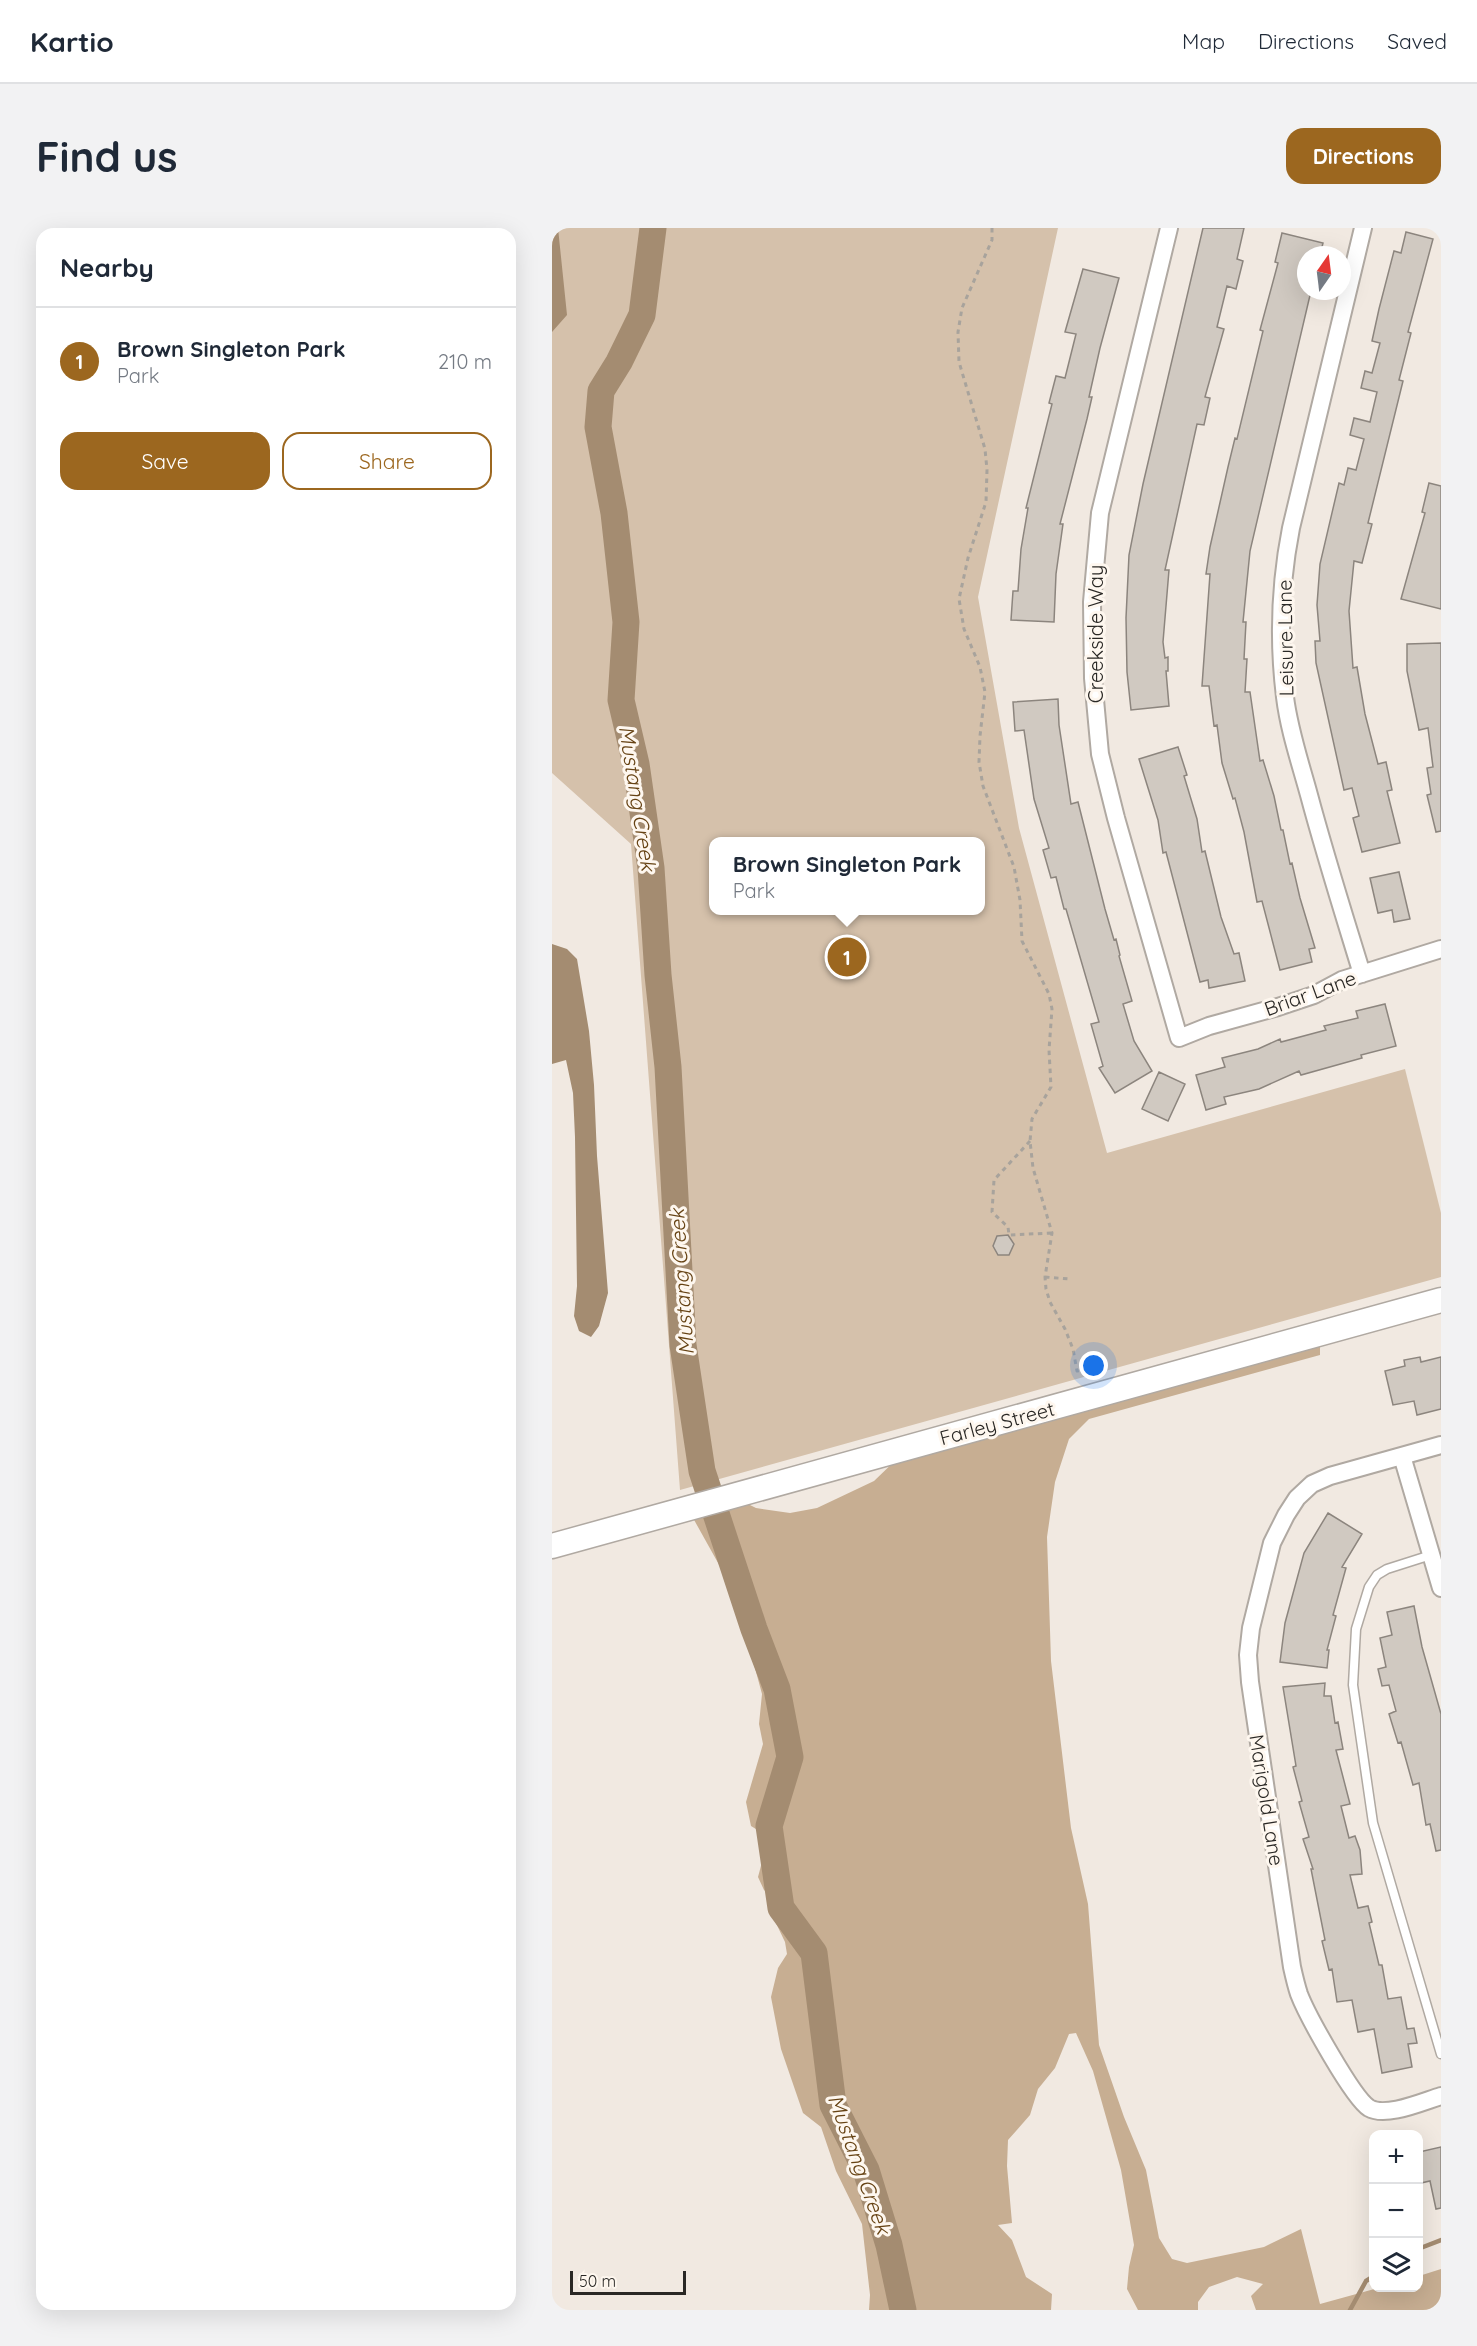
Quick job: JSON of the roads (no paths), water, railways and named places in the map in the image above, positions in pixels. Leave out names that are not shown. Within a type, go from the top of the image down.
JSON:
[{"type":"street","name":"Creekside Way","points":[[1168,228],[1100,513],[1092,602],[1093,678],[1100,753],[1119,830],[1179,1038]]},
{"type":"street","name":"Leisure Lane","points":[[1362,974],[1295,747],[1285,697],[1281,601],[1284,562],[1291,528],[1363,228]]},
{"type":"street","name":"Briar Lane","points":[[1179,1038],[1209,1026],[1314,995],[1341,980],[1441,949]]},
{"type":"street","name":"Farley Street","points":[[552,1546],[1441,1300]]},
{"type":"street","points":[[1441,1445],[1402,1456],[1441,1588]]},
{"type":"street","name":"Marigold Lane","points":[[1402,1456],[1330,1476],[1312,1484],[1297,1498],[1272,1543],[1251,1628],[1248,1655],[1292,1967],[1298,1993],[1323,2042],[1356,2094],[1370,2109],[1391,2111],[1441,2096]]},
{"type":"lane","points":[[1431,1555],[1387,1569],[1377,1575],[1369,1587],[1356,1629],[1353,1685],[1373,1823],[1441,2054]]},
{"type":"waterway","name":"Mustang Creek","points":[[653,228],[642,315],[619,362],[601,391],[598,427],[614,513],[626,622],[621,700],[636,764],[651,868],[658,975],[668,1067],[683,1345],[702,1471],[754,1629],[777,1689],[790,1757],[769,1826],[781,1908],[814,1953],[833,2105],[866,2170],[889,2245],[903,2310]]},
{"type":"waterway","points":[[1423,2247],[1441,2240]]},
{"type":"waterway","points":[[1350,2310],[1369,2279]]},
{"type":"place","name":"Brown Singleton Park","points":[[847,957]]}]
